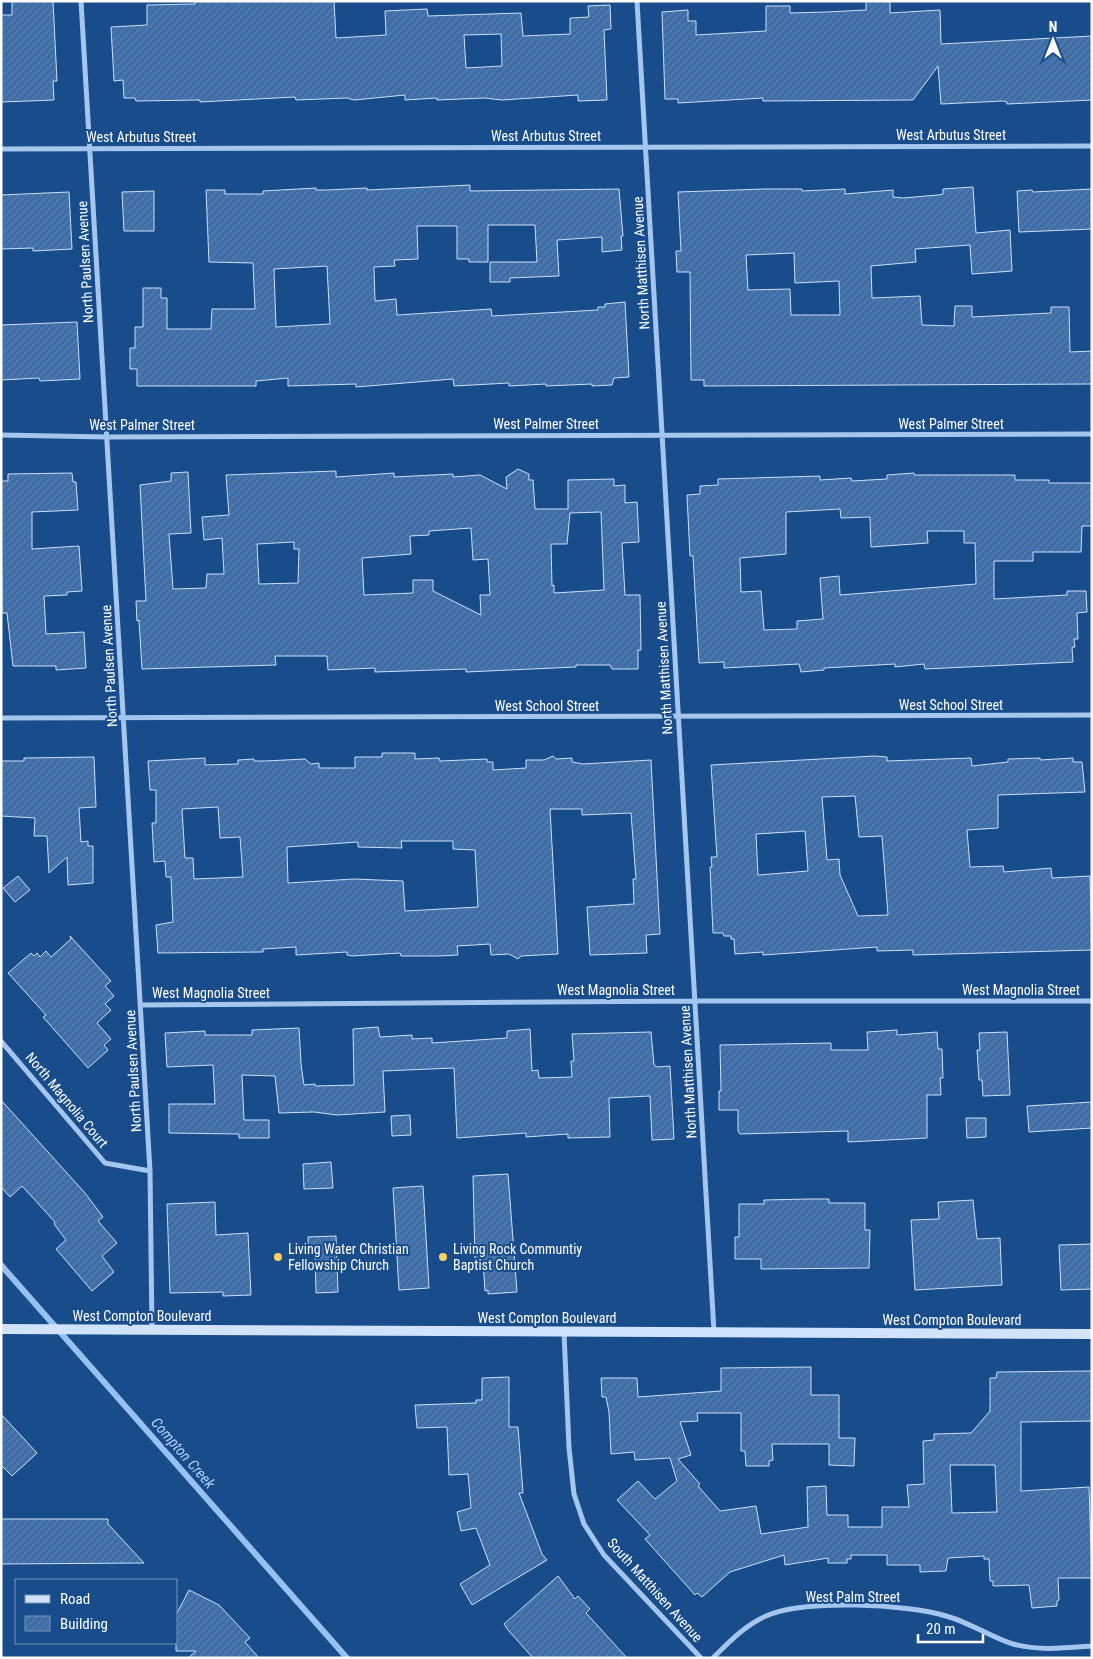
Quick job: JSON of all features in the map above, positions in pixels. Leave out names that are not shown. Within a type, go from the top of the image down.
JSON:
[{"type":"main road","name":"West Compton Boulevard","points":[[1,1330],[1092,1334]]},
{"type":"street","name":"North Paulsen Avenue","points":[[81,1],[150,1171],[152,1330]]},
{"type":"street","name":"North Matthisen Avenue","points":[[637,1],[714,1333]]},
{"type":"street","name":"West Arbutus Street","points":[[1,149],[1092,146]]},
{"type":"street","name":"West Palmer Street","points":[[1,435],[107,437],[1092,434]]},
{"type":"street","name":"West School Street","points":[[1,718],[123,716],[679,718],[1092,715]]},
{"type":"street","name":"West Magnolia Street","points":[[140,1005],[695,1001],[1092,1001]]},
{"type":"street","name":"North Magnolia Court","points":[[1,1041],[106,1163],[150,1171]]},
{"type":"street","name":"South Matthisen Avenue","points":[[564,1332],[569,1448],[574,1494],[584,1524],[604,1555],[701,1658]]},
{"type":"street","name":"West Palm Street","points":[[713,1658],[740,1631],[766,1616],[788,1608],[873,1605],[914,1608],[947,1616],[980,1628],[1011,1644],[1042,1649],[1092,1646]]},
{"type":"building","points":[[12,1],[53,1],[57,81],[53,81],[54,100],[1,102],[1,15],[12,15]]},
{"type":"building","points":[[195,1],[334,1],[336,38],[386,35],[385,11],[427,9],[428,16],[521,13],[523,36],[570,34],[570,18],[589,17],[588,6],[610,5],[611,29],[604,30],[607,100],[578,101],[578,95],[502,100],[484,98],[437,100],[437,98],[405,100],[405,95],[354,100],[347,98],[296,100],[295,97],[200,102],[200,100],[136,101],[135,98],[124,98],[123,80],[114,81],[111,27],[147,25],[147,5],[195,4]],"holes":[[[501,34],[502,66],[466,68],[464,35]]]},
{"type":"building","points":[[866,1],[890,1],[890,13],[940,10],[941,44],[1092,36],[1092,100],[1007,104],[1007,102],[1003,101],[941,104],[938,66],[913,100],[763,101],[763,98],[678,103],[678,99],[665,99],[662,12],[688,10],[688,21],[696,21],[696,35],[766,31],[766,6],[790,6],[790,13],[866,10]]},
{"type":"building","points":[[470,185],[470,191],[619,189],[623,236],[621,236],[622,250],[602,252],[602,237],[557,240],[559,276],[510,278],[510,282],[490,282],[490,262],[537,262],[535,225],[488,225],[488,262],[469,262],[469,259],[457,259],[457,226],[417,226],[418,259],[394,260],[395,266],[374,267],[375,301],[396,299],[397,315],[491,309],[492,316],[598,310],[598,307],[605,307],[605,304],[625,302],[629,377],[614,378],[612,385],[592,386],[592,384],[546,386],[546,384],[509,386],[509,383],[454,386],[453,379],[356,387],[356,384],[288,386],[288,378],[256,381],[256,386],[137,386],[137,369],[130,369],[130,348],[135,348],[135,327],[143,327],[143,288],[161,288],[161,298],[167,298],[167,329],[211,329],[212,309],[255,309],[253,263],[209,262],[206,190],[225,190],[225,194],[263,194],[263,191],[316,188],[316,190],[327,190],[367,188],[367,190]],"holes":[[[327,266],[330,324],[276,327],[274,269]]]},
{"type":"building","points":[[973,187],[976,233],[1010,230],[1012,271],[972,274],[970,245],[915,249],[916,262],[871,266],[872,298],[920,296],[922,325],[954,326],[955,306],[972,306],[972,317],[1051,313],[1051,307],[1069,307],[1070,352],[1092,351],[1092,384],[704,386],[704,380],[691,380],[690,272],[677,272],[676,251],[681,251],[678,192],[845,189],[845,194],[893,190],[893,197],[903,198],[943,194],[943,189]],"holes":[[[794,253],[795,283],[839,281],[840,315],[791,315],[790,289],[748,290],[746,255]]]},
{"type":"building","points":[[1092,189],[1092,229],[1019,232],[1017,191]]},
{"type":"building","points":[[154,191],[154,231],[124,231],[122,192]]},
{"type":"building","points":[[69,192],[72,249],[33,251],[33,248],[1,249],[1,195]]},
{"type":"building","points":[[77,322],[80,379],[40,381],[39,378],[1,380],[1,325]]},
{"type":"building","points":[[518,469],[529,474],[529,480],[533,480],[535,509],[568,509],[568,480],[614,479],[614,486],[625,485],[625,503],[637,502],[639,542],[622,543],[625,595],[640,595],[641,650],[638,650],[638,669],[612,669],[610,665],[576,665],[576,667],[466,672],[466,669],[375,672],[375,668],[328,670],[327,656],[275,656],[276,665],[142,669],[136,601],[146,601],[140,485],[171,481],[171,473],[188,472],[191,533],[169,534],[173,589],[206,588],[207,574],[224,574],[222,538],[204,540],[202,517],[229,515],[226,475],[336,471],[336,477],[394,473],[394,477],[453,474],[453,477],[480,475],[507,489],[506,477]],"holes":[[[601,512],[604,590],[554,593],[554,585],[552,586],[551,544],[567,544],[570,513]],[[471,528],[473,560],[488,559],[490,595],[480,595],[481,615],[433,591],[433,580],[413,580],[413,593],[364,595],[362,558],[411,554],[410,536],[429,535],[429,531]],[[294,542],[294,549],[299,549],[298,583],[259,584],[257,544]]]},
{"type":"building","points":[[72,473],[73,482],[76,482],[78,510],[32,512],[32,549],[79,546],[82,591],[67,592],[67,595],[44,596],[46,634],[84,632],[86,668],[56,670],[56,666],[13,666],[7,613],[2,613],[1,481],[8,481],[8,474]]},
{"type":"building","points":[[914,473],[914,475],[1015,475],[1015,480],[1049,480],[1049,483],[1092,483],[1092,526],[1082,526],[1081,552],[1033,552],[1033,561],[994,561],[994,599],[1067,595],[1067,591],[1086,591],[1087,612],[1077,613],[1078,639],[1074,639],[1075,647],[1072,647],[1073,662],[925,669],[924,664],[895,667],[895,664],[824,668],[824,670],[801,672],[799,664],[724,668],[724,662],[699,663],[693,556],[690,556],[687,495],[700,494],[700,486],[718,485],[718,479],[820,476],[820,480],[851,478],[852,481],[887,479],[887,475]],"holes":[[[840,509],[841,518],[870,517],[871,547],[928,543],[927,531],[964,531],[964,543],[975,543],[976,584],[840,595],[839,576],[820,578],[823,619],[797,621],[797,629],[764,630],[761,591],[741,592],[740,558],[786,554],[786,512]]]},
{"type":"building","points":[[382,753],[415,753],[415,759],[439,758],[440,761],[487,759],[487,762],[493,762],[493,770],[526,768],[526,760],[544,760],[553,756],[556,759],[572,758],[572,762],[583,764],[651,760],[660,934],[646,935],[647,953],[590,955],[587,907],[634,904],[633,879],[636,879],[631,813],[582,815],[582,809],[550,809],[558,954],[521,956],[518,959],[509,954],[491,955],[490,944],[457,946],[458,955],[438,956],[401,956],[400,953],[352,956],[347,955],[347,952],[296,955],[296,947],[263,949],[263,952],[158,953],[156,925],[173,922],[171,877],[166,877],[165,861],[154,862],[152,823],[156,823],[156,790],[150,790],[148,761],[205,758],[205,765],[238,764],[238,760],[254,759],[254,761],[265,761],[305,759],[311,764],[319,763],[319,768],[355,768],[355,757],[382,757]],"holes":[[[218,807],[220,838],[240,837],[243,877],[194,879],[193,858],[185,858],[182,809]],[[401,841],[453,841],[453,849],[475,850],[478,907],[405,911],[403,881],[354,879],[288,883],[287,847],[358,842],[358,847],[402,848]]]},
{"type":"building","points":[[875,756],[887,757],[887,761],[971,758],[972,766],[1008,762],[1008,759],[1073,758],[1073,762],[1082,762],[1085,792],[998,795],[998,828],[967,830],[970,867],[1003,866],[1004,872],[1051,868],[1052,878],[1090,876],[1092,950],[913,955],[913,950],[877,951],[877,947],[763,955],[763,952],[735,954],[734,939],[731,939],[731,936],[724,936],[723,933],[713,933],[710,867],[712,867],[711,857],[717,857],[711,765]],"holes":[[[855,796],[859,837],[882,836],[888,915],[858,916],[840,875],[839,859],[827,860],[822,797]],[[805,831],[808,871],[758,875],[756,834]]]},
{"type":"building","points":[[94,757],[96,807],[79,808],[81,842],[88,841],[88,846],[93,846],[93,883],[68,885],[67,857],[49,873],[47,836],[34,836],[35,818],[1,816],[1,761],[24,761],[24,758]]},
{"type":"building","points":[[18,876],[30,890],[15,902],[3,888]]},
{"type":"building","points":[[70,936],[111,981],[105,986],[114,996],[105,1004],[111,1010],[97,1023],[111,1039],[104,1045],[108,1050],[88,1068],[43,1017],[46,1015],[8,973],[31,953],[34,956],[37,953],[40,957],[46,951],[51,957],[71,939]]},
{"type":"building","points":[[378,1027],[380,1037],[412,1035],[412,1039],[432,1038],[432,1043],[507,1038],[507,1031],[530,1029],[532,1071],[538,1070],[539,1078],[572,1077],[571,1061],[574,1061],[572,1034],[651,1032],[654,1065],[657,1067],[670,1066],[674,1139],[652,1140],[650,1096],[609,1098],[610,1137],[568,1138],[568,1134],[526,1137],[526,1133],[457,1138],[454,1068],[383,1071],[385,1112],[337,1115],[314,1112],[279,1113],[275,1076],[242,1075],[244,1120],[269,1120],[269,1138],[239,1138],[239,1134],[169,1133],[169,1104],[215,1104],[213,1065],[167,1067],[165,1033],[205,1031],[205,1035],[252,1035],[252,1030],[299,1028],[304,1085],[354,1085],[353,1029]]},
{"type":"building","points":[[897,1030],[897,1035],[937,1032],[938,1049],[942,1049],[943,1078],[940,1078],[941,1095],[927,1095],[927,1138],[848,1142],[848,1131],[740,1134],[738,1131],[738,1110],[719,1110],[719,1091],[721,1091],[720,1045],[831,1043],[831,1050],[868,1050],[867,1032]]},
{"type":"building","points":[[1007,1032],[1010,1095],[983,1096],[982,1080],[979,1080],[977,1050],[980,1050],[979,1033]]},
{"type":"building","points":[[1,1100],[85,1193],[103,1217],[98,1221],[117,1243],[102,1256],[114,1272],[92,1291],[56,1249],[66,1240],[54,1224],[55,1222],[22,1186],[10,1197],[1,1187]]},
{"type":"building","points":[[1092,1102],[1092,1128],[1029,1132],[1027,1106]]},
{"type":"building","points":[[410,1115],[411,1135],[392,1136],[391,1116]]},
{"type":"building","points":[[966,1118],[986,1118],[986,1137],[967,1138]]},
{"type":"building","points":[[331,1162],[333,1188],[304,1189],[303,1164]]},
{"type":"building","points":[[508,1174],[517,1292],[488,1294],[488,1290],[485,1291],[483,1261],[475,1261],[473,1176]]},
{"type":"building","points":[[423,1186],[429,1288],[399,1290],[393,1188]]},
{"type":"building","points":[[829,1199],[829,1203],[865,1203],[865,1230],[870,1230],[869,1268],[761,1269],[761,1259],[735,1259],[735,1237],[739,1237],[739,1204],[764,1204],[764,1200]]},
{"type":"building","points":[[973,1200],[977,1239],[1000,1238],[1002,1285],[915,1290],[911,1220],[939,1219],[938,1202]]},
{"type":"building","points":[[215,1202],[216,1235],[248,1233],[251,1295],[223,1296],[223,1292],[170,1293],[167,1204]]},
{"type":"building","points":[[336,1236],[338,1292],[316,1293],[315,1254],[308,1254],[308,1237]]},
{"type":"building","points":[[1092,1244],[1092,1289],[1061,1290],[1059,1245]]},
{"type":"building","points":[[811,1367],[811,1395],[839,1395],[839,1438],[855,1438],[854,1466],[829,1465],[829,1444],[772,1444],[773,1460],[769,1461],[769,1466],[746,1466],[745,1451],[741,1451],[741,1413],[697,1413],[698,1421],[680,1422],[691,1455],[678,1459],[720,1511],[756,1506],[761,1534],[808,1527],[807,1487],[826,1486],[827,1515],[848,1515],[848,1527],[882,1527],[882,1507],[909,1507],[907,1485],[924,1484],[923,1441],[934,1440],[934,1434],[971,1433],[990,1411],[990,1378],[996,1378],[997,1372],[1092,1371],[1092,1421],[1021,1422],[1021,1491],[1089,1487],[1092,1578],[1058,1578],[1059,1600],[1057,1601],[1057,1606],[1032,1608],[1029,1585],[993,1586],[993,1581],[990,1581],[989,1559],[984,1559],[984,1556],[948,1558],[946,1571],[920,1572],[920,1565],[887,1565],[887,1555],[851,1555],[851,1559],[847,1559],[847,1563],[828,1563],[828,1558],[785,1565],[784,1555],[730,1572],[702,1597],[697,1593],[695,1595],[645,1539],[650,1535],[617,1500],[638,1481],[655,1499],[677,1481],[670,1458],[635,1460],[634,1452],[611,1454],[609,1412],[606,1397],[602,1397],[601,1378],[637,1378],[638,1397],[721,1391],[721,1368]],"holes":[[[950,1465],[995,1465],[997,1512],[952,1513]]]},
{"type":"building","points":[[509,1377],[509,1427],[518,1427],[523,1493],[519,1493],[542,1554],[547,1560],[472,1605],[460,1584],[490,1565],[476,1528],[461,1531],[457,1512],[471,1508],[468,1474],[449,1475],[447,1427],[417,1428],[415,1405],[476,1403],[476,1400],[482,1400],[482,1378]]},
{"type":"building","points":[[1,1414],[37,1453],[12,1476],[1,1465]]},
{"type":"building","points":[[1,1519],[108,1519],[108,1524],[144,1563],[1,1564]]},
{"type":"building","points":[[558,1576],[575,1599],[578,1596],[590,1609],[586,1613],[627,1658],[533,1658],[508,1630],[504,1624]]},
{"type":"building","points":[[189,1590],[219,1605],[250,1638],[245,1642],[259,1658],[188,1658],[196,1651],[176,1651],[176,1644],[178,1644],[178,1611]]},
{"type":"waterway","name":"Compton Creek","points":[[1,1265],[347,1658]]},
{"type":"place","name":"Living Water Christian Fellowship Church","points":[[278,1257]]},
{"type":"place","name":"Living Rock Communtiy Baptist Church","points":[[443,1257]]}]
